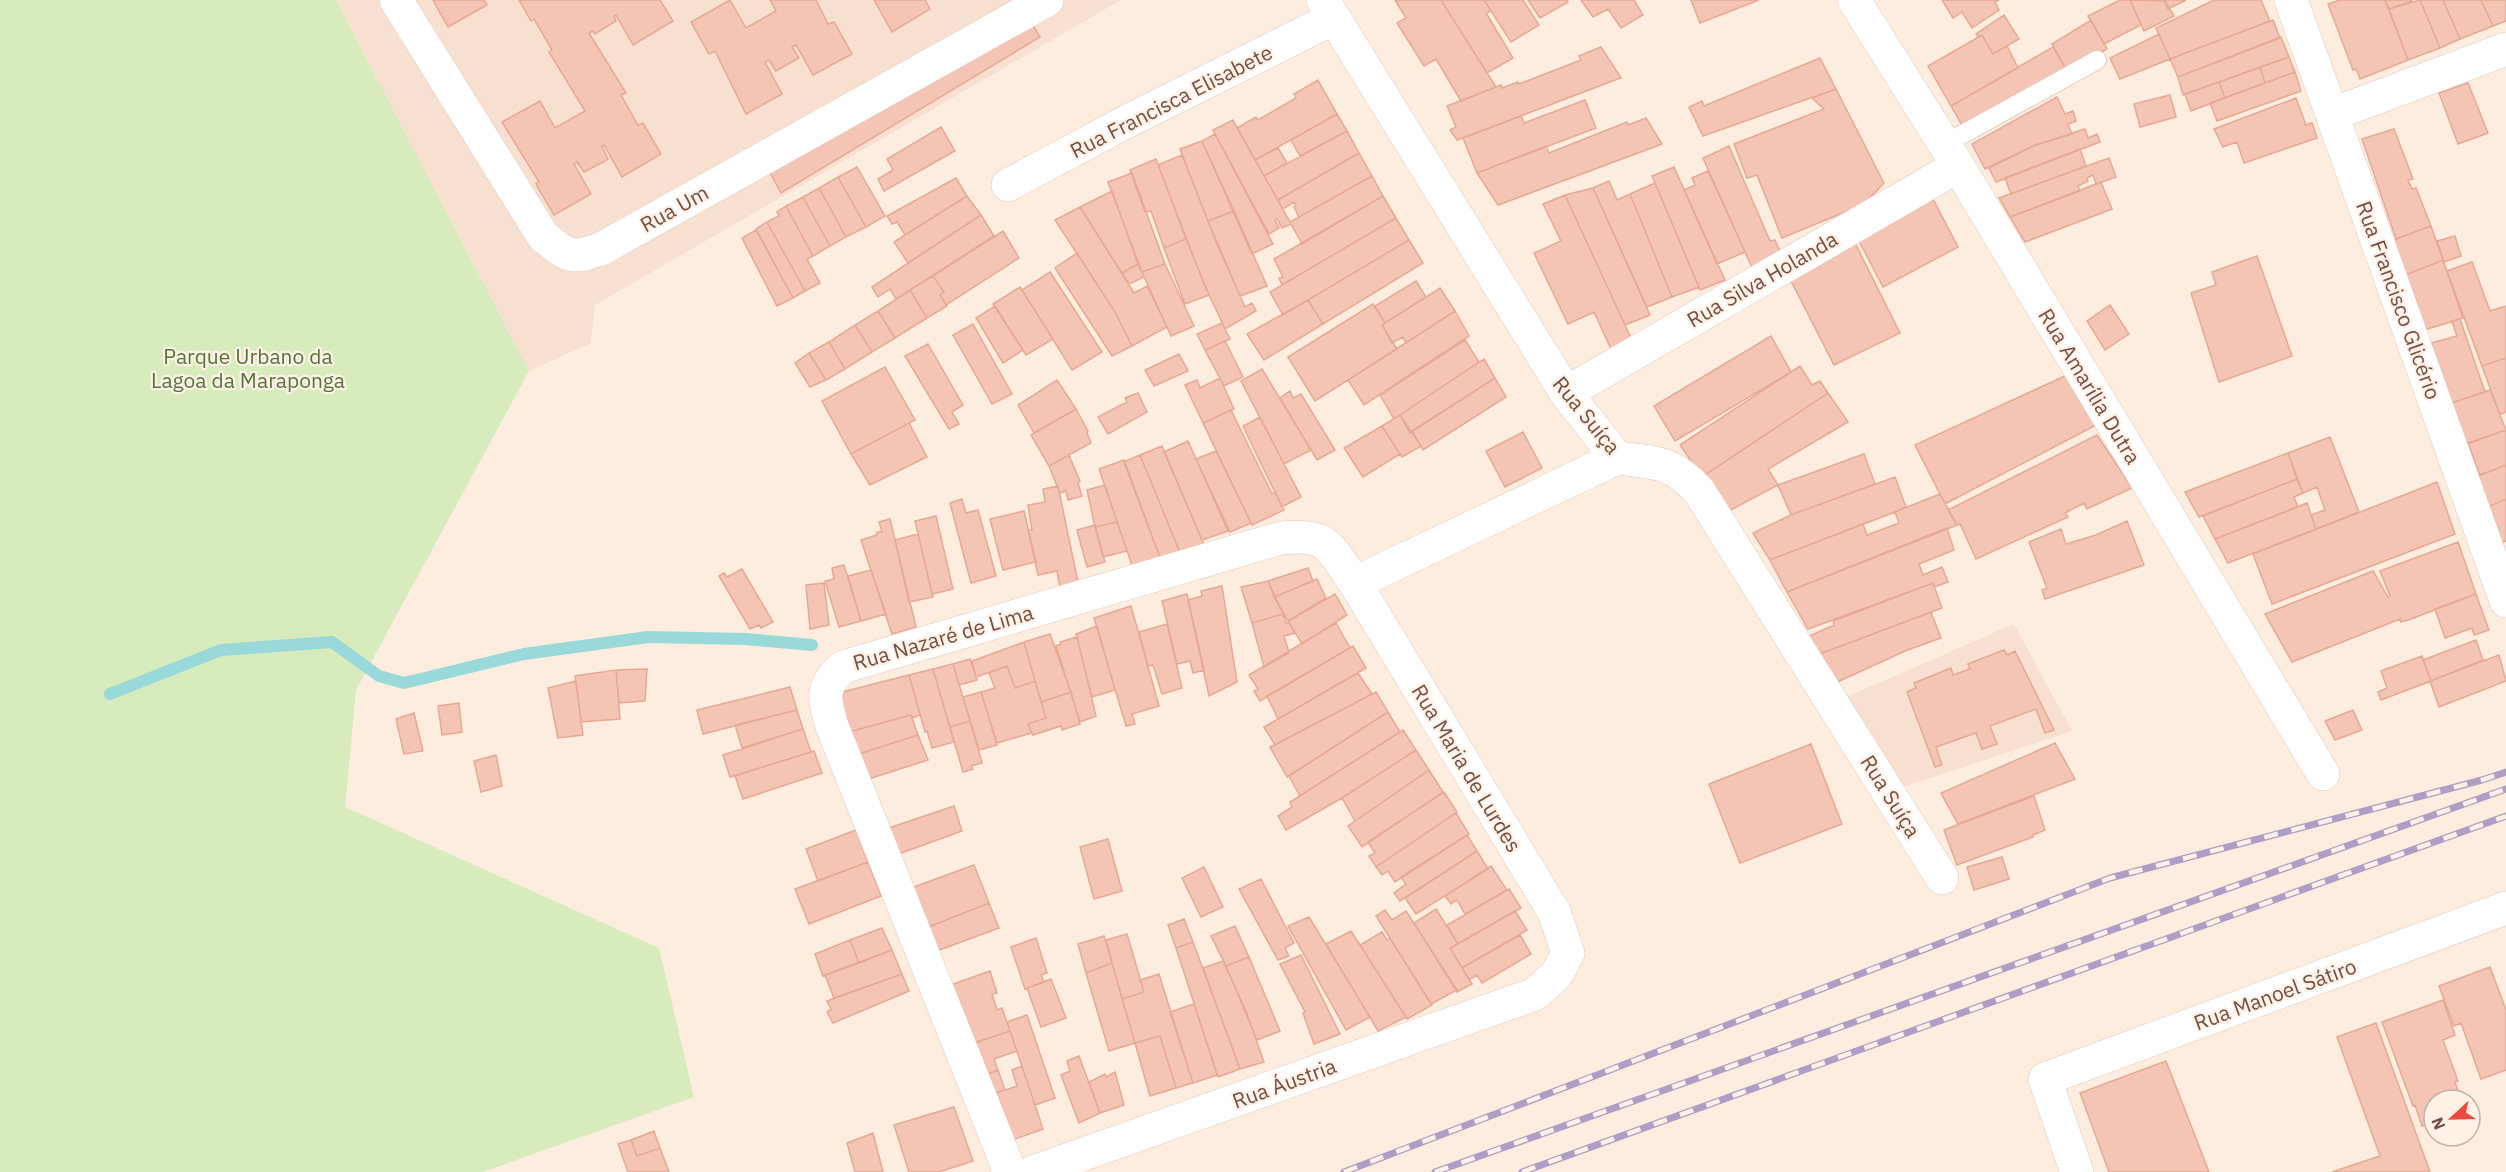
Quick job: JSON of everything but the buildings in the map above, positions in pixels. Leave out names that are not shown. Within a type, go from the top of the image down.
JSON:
[{"type":"street","name":"Rua Um","points":[[396,0],[543,236],[564,253],[578,257],[601,249],[1047,0]]},
{"type":"street","name":"Rua Amarília Dutra","points":[[1854,0],[1952,155],[2323,774]]},
{"type":"street","name":"Rua Francisco Glicério","points":[[2291,0],[2506,601]]},
{"type":"street","name":"Rua Francisca Elisabete","points":[[1008,185],[1151,110],[1328,9]]},
{"type":"street","name":"Rua Suíça","points":[[1328,9],[1566,393],[1617,458],[1668,466],[1683,474],[1699,491],[1942,878]]},
{"type":"street","points":[[2333,114],[2506,49]]},
{"type":"street","name":"Rua Silva Holanda","points":[[1566,393],[1952,155]]},
{"type":"street","points":[[1355,583],[1617,458]]},
{"type":"street","name":"Rua Nazaré de Lima","points":[[1010,1172],[832,726],[825,701],[829,679],[843,667],[1281,538],[1305,536],[1318,538],[1326,544]]},
{"type":"street","name":"Rua Maria de Lurdes","points":[[1326,544],[1355,583],[1554,912],[1568,954],[1557,974],[1535,994]]},
{"type":"street","name":"Rua Manoel Sátiro","points":[[2077,1172],[2045,1079],[2506,908]]},
{"type":"street","name":"Rua Áustria","points":[[1033,1172],[1535,994]]},
{"type":"lane","points":[[1952,155],[2097,60]]},
{"type":"shaded area","points":[[336,0],[1121,0],[595,305],[591,343],[529,371]]},
{"type":"shaded area","points":[[2014,624],[2072,731],[1897,789],[1844,698]]},
{"type":"green space","name":"Parque Urbano da Lagoa da Maraponga","points":[[0,0],[336,0],[529,371],[356,690],[345,807],[659,948],[694,1097],[483,1172],[0,1172]]},
{"type":"waterway","points":[[110,694],[221,650],[332,642],[379,676],[404,683],[524,654],[648,637],[746,639],[812,645]]},
{"type":"railway","points":[[1344,1172],[2110,878],[2506,772]]},
{"type":"railway","points":[[1435,1172],[2506,789]]},
{"type":"railway","points":[[1522,1172],[2506,816]]}]
